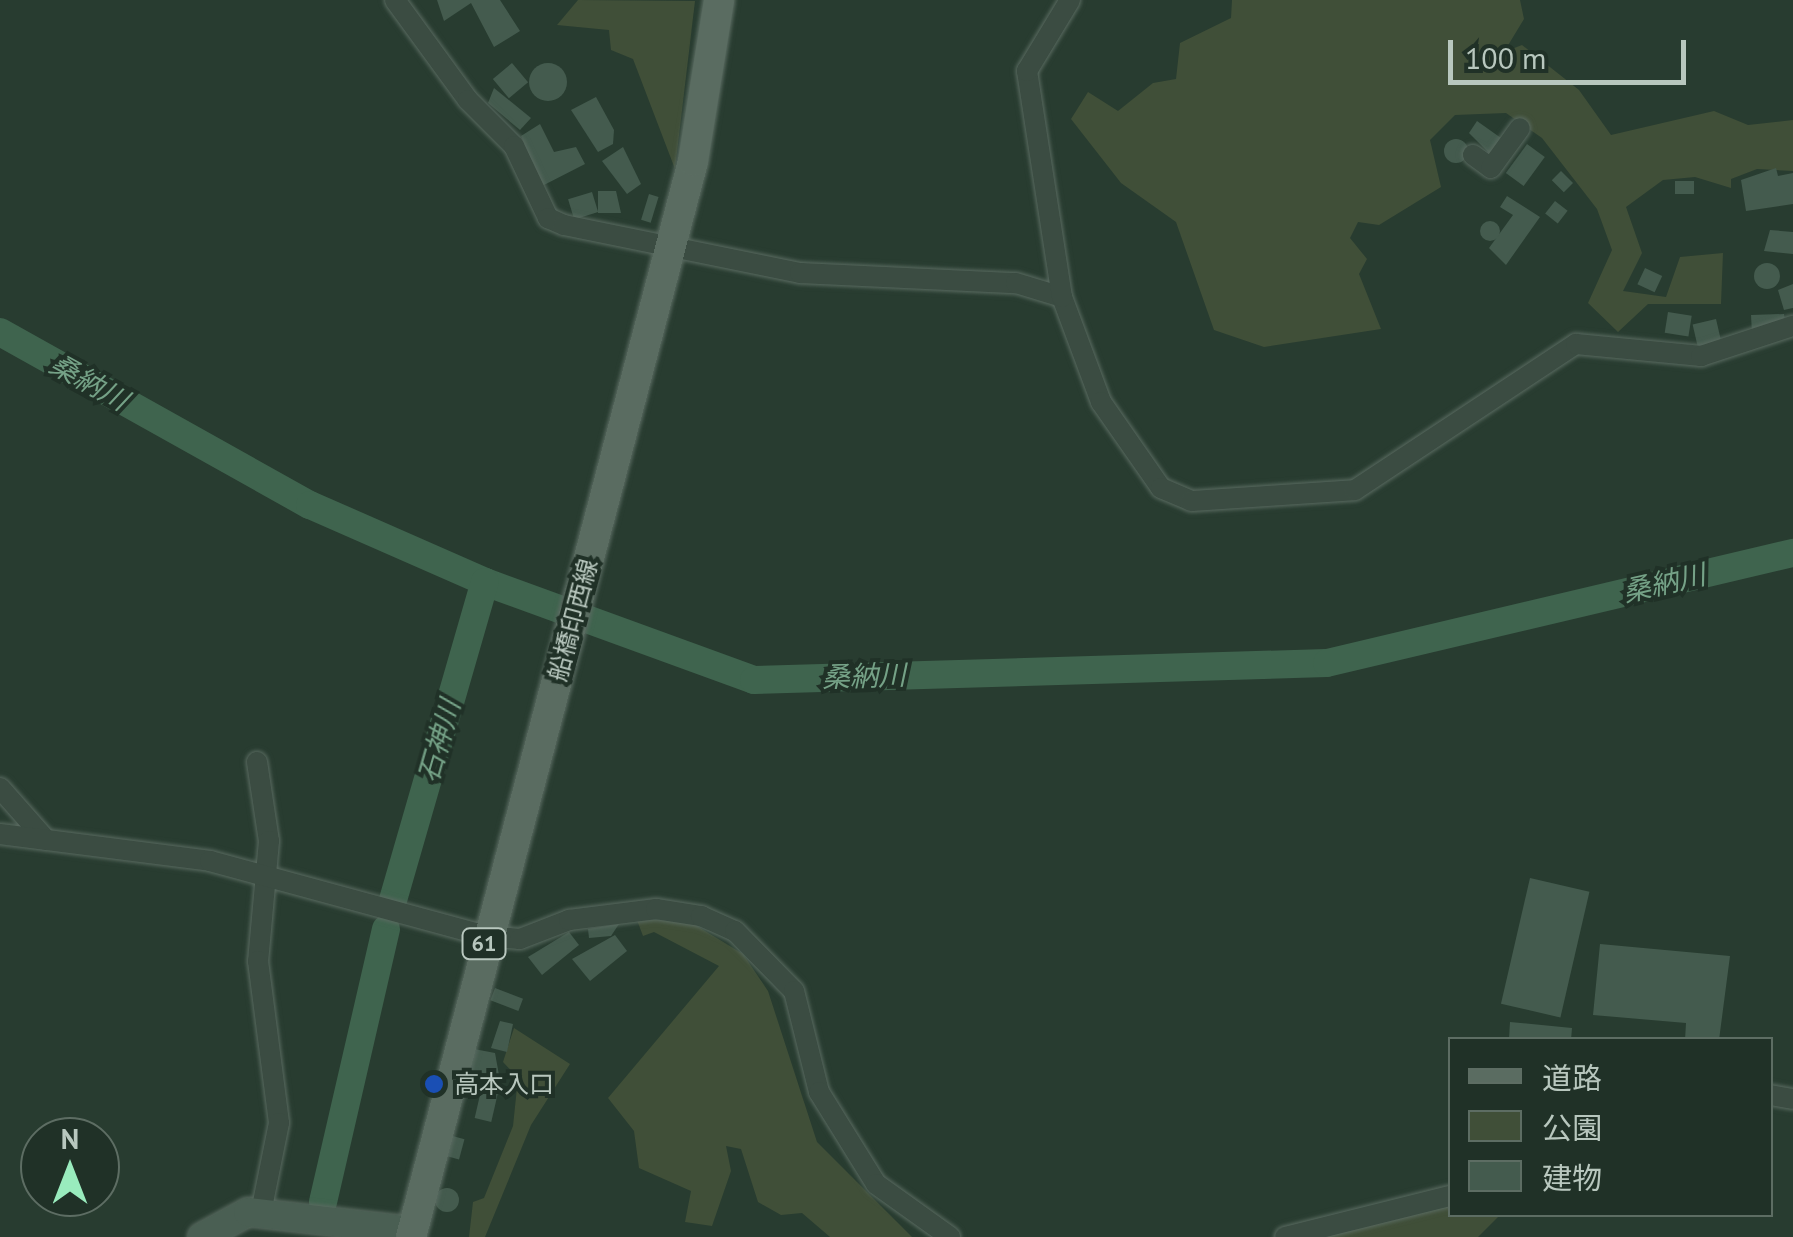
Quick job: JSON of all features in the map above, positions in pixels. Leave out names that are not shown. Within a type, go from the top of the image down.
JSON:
[{"type":"main road","name":"船橋印西線","points":[[411,1234],[486,936],[590,560],[670,246],[719,0]]},
{"type":"street","points":[[395,0],[468,100],[514,146],[548,218],[826,276],[1016,283],[1062,296]]},
{"type":"street","points":[[1070,0],[1027,71],[1062,296],[1101,402],[1161,488],[1191,502],[1355,490],[1576,344],[1702,356],[1793,326]]},
{"type":"street","points":[[1473,156],[1491,168],[1520,128]]},
{"type":"street","points":[[257,762],[268,881],[258,961],[278,1123],[260,1212]]},
{"type":"street","points":[[0,788],[46,840]]},
{"type":"street","points":[[0,834],[210,861],[268,881],[486,936],[520,939],[569,920],[656,908],[735,931],[794,991],[819,1092],[876,1184],[950,1237]]},
{"type":"street","points":[[1285,1237],[1448,1196]]},
{"type":"street","points":[[202,1237],[260,1212],[411,1234]]},
{"type":"green space","points":[[578,0],[695,1],[675,169],[633,59],[611,50],[609,30],[557,25]]},
{"type":"green space","points":[[1232,0],[1520,0],[1524,19],[1504,52],[1522,45],[1579,90],[1611,135],[1714,111],[1748,125],[1793,120],[1793,171],[1757,169],[1731,179],[1731,188],[1695,177],[1663,180],[1626,207],[1642,253],[1623,291],[1666,297],[1680,257],[1723,253],[1721,304],[1648,304],[1618,332],[1588,303],[1612,250],[1597,209],[1542,138],[1506,113],[1455,115],[1430,140],[1441,187],[1379,225],[1358,222],[1350,238],[1367,259],[1359,274],[1381,329],[1264,347],[1214,330],[1176,222],[1121,183],[1071,119],[1088,92],[1118,111],[1153,83],[1176,79],[1180,43],[1231,18]]},
{"type":"green space","points":[[637,920],[687,920],[743,954],[768,991],[817,1142],[912,1237],[830,1237],[802,1213],[781,1215],[758,1202],[741,1149],[726,1146],[731,1171],[712,1226],[685,1222],[691,1191],[639,1168],[634,1131],[608,1098],[719,966],[654,932],[643,936]]},
{"type":"green space","points":[[514,1028],[570,1064],[531,1125],[485,1237],[469,1237],[473,1202],[484,1198],[513,1126],[518,1078],[503,1062]]},
{"type":"green space","points":[[1448,1205],[1448,1217],[1498,1217],[1478,1237],[1324,1237]]},
{"type":"building","points":[[437,0],[500,0],[520,31],[494,47],[471,3],[444,21]]},
{"type":"building","points":[[512,63],[528,82],[509,98],[493,79]]},
{"type":"building","points":[[548,63],[561,69],[567,82],[561,95],[548,101],[535,95],[529,82],[535,69]]},
{"type":"building","points":[[494,88],[531,118],[520,130],[488,103]]},
{"type":"building","points":[[596,97],[614,130],[613,144],[598,152],[571,110]]},
{"type":"building","points":[[1477,121],[1501,138],[1490,154],[1469,133]]},
{"type":"building","points":[[540,124],[554,152],[576,147],[585,164],[542,186],[521,136]]},
{"type":"building","points":[[1456,139],[1465,142],[1465,160],[1456,163],[1447,160],[1444,151],[1447,142]]},
{"type":"building","points":[[1527,144],[1545,157],[1524,186],[1506,173]]},
{"type":"building","points":[[623,147],[641,184],[627,194],[602,161]]},
{"type":"building","points":[[1776,168],[1778,176],[1793,173],[1793,204],[1746,211],[1741,180]]},
{"type":"building","points":[[1561,171],[1573,183],[1564,192],[1552,180]]},
{"type":"building","points":[[1675,181],[1694,181],[1694,194],[1675,194]]},
{"type":"building","points":[[598,191],[616,191],[621,213],[598,213]]},
{"type":"building","points":[[592,192],[598,212],[574,219],[568,199]]},
{"type":"building","points":[[649,194],[659,197],[651,223],[641,220]]},
{"type":"building","points":[[1507,196],[1540,217],[1506,265],[1489,248],[1513,215],[1500,207]]},
{"type":"building","points":[[1555,201],[1568,211],[1558,223],[1545,214]]},
{"type":"building","points":[[1490,221],[1500,231],[1490,241],[1480,231]]},
{"type":"building","points":[[1770,230],[1793,232],[1793,254],[1764,251]]},
{"type":"building","points":[[1767,263],[1776,267],[1780,276],[1776,285],[1767,289],[1758,285],[1754,276],[1758,267]]},
{"type":"building","points":[[1645,268],[1662,276],[1655,292],[1637,284]]},
{"type":"building","points":[[1793,284],[1793,308],[1784,310],[1778,290]]},
{"type":"building","points":[[1668,312],[1692,316],[1688,336],[1665,333]]},
{"type":"building","points":[[1784,314],[1785,321],[1752,334],[1751,315]]},
{"type":"building","points":[[1716,319],[1722,345],[1699,351],[1693,324]]},
{"type":"building","points":[[1530,878],[1589,892],[1560,1017],[1501,1004]]},
{"type":"building","points":[[619,924],[611,936],[589,938],[588,929]]},
{"type":"building","points":[[569,932],[579,945],[542,975],[528,957]]},
{"type":"building","points":[[615,935],[627,951],[590,981],[572,959]]},
{"type":"building","points":[[1600,944],[1730,956],[1719,1037],[1685,1037],[1686,1023],[1593,1015]]},
{"type":"building","points":[[495,988],[523,999],[518,1011],[490,1000]]},
{"type":"building","points":[[500,1021],[513,1024],[507,1052],[491,1048]]},
{"type":"building","points":[[1510,1022],[1572,1028],[1571,1037],[1509,1037]]},
{"type":"building","points":[[469,1048],[495,1053],[499,1075],[467,1071]]},
{"type":"building","points":[[483,1082],[500,1086],[491,1122],[475,1118]]},
{"type":"building","points":[[449,1135],[464,1139],[459,1159],[444,1155]]},
{"type":"building","points":[[447,1188],[459,1200],[447,1212],[435,1200]]},
{"type":"waterway","name":"桑納川","points":[[0,332],[310,505],[485,582],[754,680],[1327,663],[1793,553]]},
{"type":"waterway","name":"石神川","points":[[393,900],[485,582]]},
{"type":"waterway","name":"石神川","points":[[323,1202],[386,929]]},
{"type":"place","name":"高本入口","points":[[434,1084]]}]
